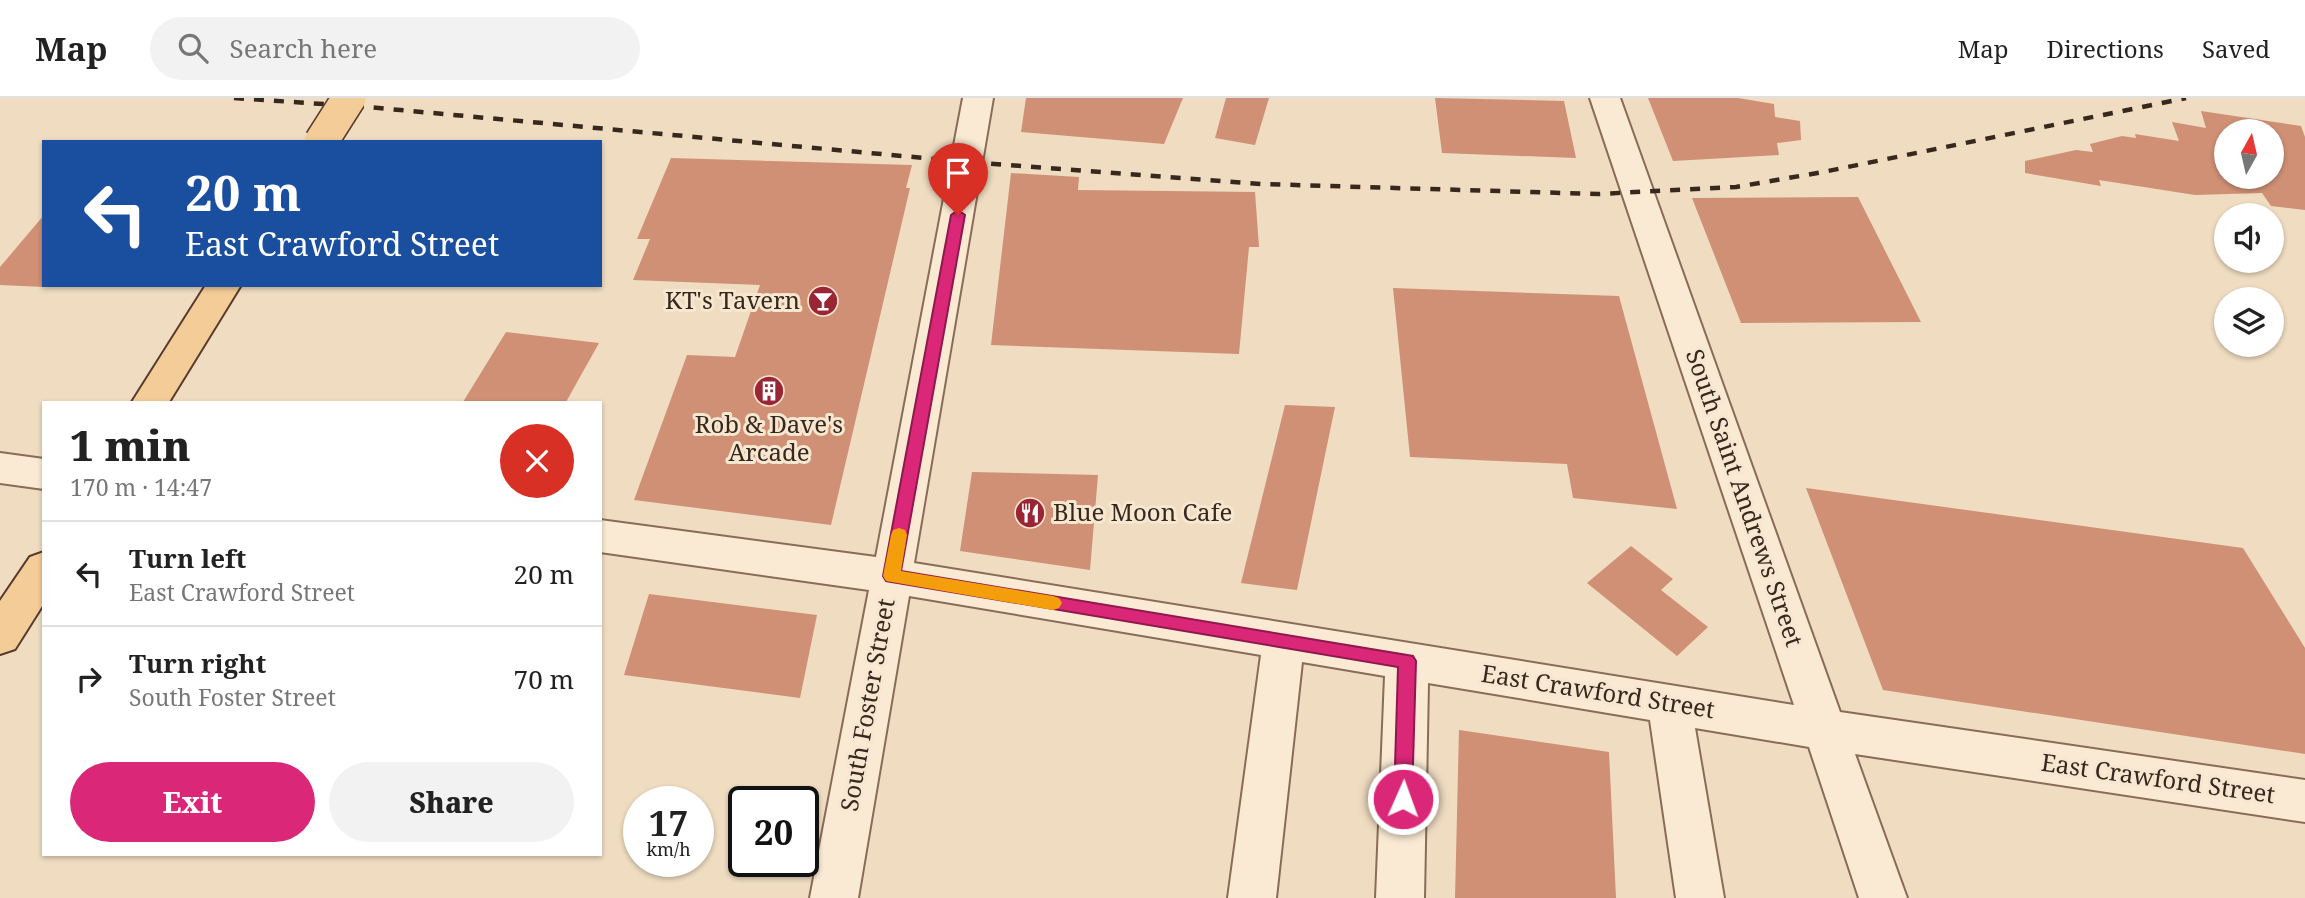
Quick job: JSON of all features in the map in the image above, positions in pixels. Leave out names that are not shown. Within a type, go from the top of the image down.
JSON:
[{"type":"main road","points":[[322,140],[349,98]]},
{"type":"main road","points":[[151,401],[223,287]]},
{"type":"main road","points":[[0,636],[42,572]]},
{"type":"street","name":"South Foster Street","points":[[834,898],[978,98]]},
{"type":"street","name":"South Saint Andrews Street","points":[[1605,98],[1883,898]]},
{"type":"street","points":[[0,468],[42,474]]},
{"type":"street","name":"East Crawford Street","points":[[602,536],[892,576],[1826,730],[2305,801]]},
{"type":"street","points":[[1252,898],[1284,641]]},
{"type":"street","points":[[1399,898],[1407,661]]},
{"type":"street","points":[[1669,704],[1700,898]]},
{"type":"building","points":[[1026,98],[1183,98],[1164,144],[1021,132]]},
{"type":"building","points":[[1226,98],[1269,98],[1255,145],[1215,138]]},
{"type":"building","points":[[1435,98],[1564,101],[1576,158],[1442,153]]},
{"type":"building","points":[[1648,98],[1738,98],[1774,104],[1775,117],[1800,121],[1801,140],[1777,143],[1779,155],[1673,161]]},
{"type":"building","points":[[2201,111],[2254,119],[2214,119],[2214,189],[2284,189],[2284,123],[2301,126],[2305,137],[2305,210],[2284,208],[2284,203],[2269,203],[2262,193],[2195,195],[2099,180],[2101,186],[2025,173],[2025,161],[2076,150],[2093,152],[2090,144],[2122,136],[2136,138],[2135,134],[2179,141],[2172,122],[2206,128]]},
{"type":"building","points":[[671,158],[912,165],[906,188],[910,188],[831,525],[634,500],[687,355],[735,357],[760,285],[633,280],[650,239],[637,239]]},
{"type":"building","points":[[1011,173],[1079,177],[1078,190],[1255,192],[1259,247],[1249,247],[1239,354],[991,345]]},
{"type":"building","points":[[1858,197],[1921,322],[1741,323],[1692,198]]},
{"type":"building","points":[[42,217],[42,287],[0,285],[0,267]]},
{"type":"building","points":[[1393,288],[1619,296],[1677,509],[1573,498],[1567,464],[1410,457]]},
{"type":"building","points":[[506,332],[599,343],[567,401],[464,401]]},
{"type":"building","points":[[1285,405],[1335,407],[1297,590],[1241,583]]},
{"type":"building","name":"Blue Moon Cafe","points":[[972,472],[1098,475],[1090,570],[960,551]]},
{"type":"building","points":[[1806,488],[2243,548],[2305,648],[2305,754],[1883,690]]},
{"type":"building","points":[[1631,546],[1673,579],[1661,590],[1708,627],[1677,656],[1587,583]]},
{"type":"building","points":[[649,594],[817,615],[800,698],[624,675]]},
{"type":"building","points":[[1459,730],[1609,752],[1616,898],[1455,898]]},
{"type":"railway","points":[[234,98],[367,107],[968,162],[1261,184],[1598,194],[1736,187],[1823,172],[2186,98]]},
{"type":"slow traffic","points":[[899,535],[892,576],[1053,603]]},
{"type":"place","name":"KT's Tavern","points":[[823,301]]},
{"type":"place","name":"Rob & Dave's Arcade","points":[[769,391]]},
{"type":"place","name":"Blue Moon Cafe","points":[[1030,513]]},
{"type":"route","points":[[958,215],[892,576],[1407,661],[1403,799]]}]
